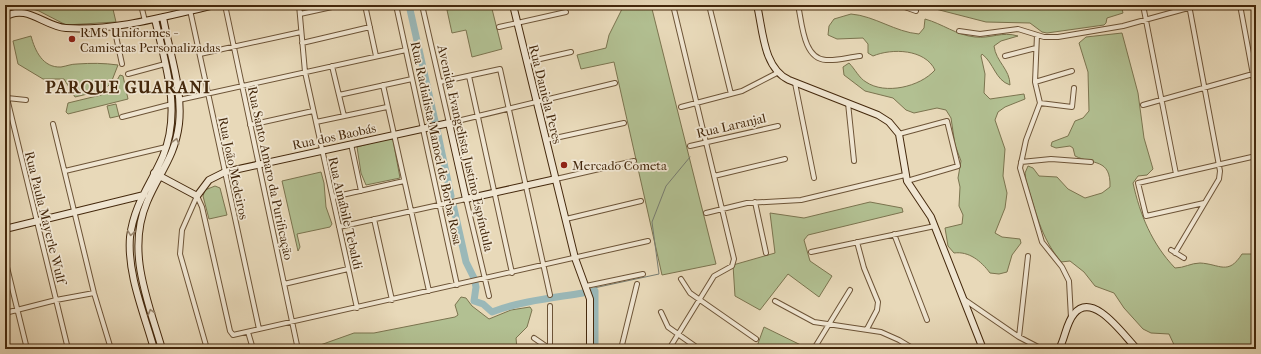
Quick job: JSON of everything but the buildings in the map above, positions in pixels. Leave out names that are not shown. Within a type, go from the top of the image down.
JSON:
[{"type":"street","points":[[141,5],[145,21]]},
{"type":"street","points":[[182,5],[183,12]]},
{"type":"street","points":[[5,17],[20,12],[33,15],[62,28],[114,27],[215,5]]},
{"type":"street","name":"Rua Santo Amaro da Purificação","points":[[225,5],[297,345]]},
{"type":"street","name":"Rua Amábile Tebaldi","points":[[299,5],[305,72],[357,308]]},
{"type":"street","points":[[300,14],[341,5]]},
{"type":"street","points":[[365,5],[376,56]]},
{"type":"street","name":"Rua Radialista Manoel de Borba Rosa","points":[[396,5],[457,285]]},
{"type":"street","name":"Avenida Evangelista Justino Espíndula","points":[[422,5],[489,296]]},
{"type":"street","name":"Rua Daniela Peres","points":[[513,5],[576,258],[586,286],[590,304],[590,349]]},
{"type":"street","points":[[669,349],[716,275],[732,266],[734,259],[673,5]]},
{"type":"street","points":[[709,5],[731,94]]},
{"type":"street","points":[[770,5],[758,6],[769,58],[777,73],[795,83],[848,103],[882,118],[894,127],[899,134],[902,145],[906,178],[928,210],[983,349]]},
{"type":"street","points":[[798,5],[807,45],[815,56],[825,60],[860,56]]},
{"type":"street","points":[[899,5],[916,11]]},
{"type":"street","points":[[1143,5],[1176,174]]},
{"type":"street","points":[[959,31],[980,34],[1018,29],[1044,37],[1062,36],[1112,29],[1189,6],[1199,5]]},
{"type":"street","points":[[1240,5],[1256,91]]},
{"type":"street","points":[[1175,253],[1219,179],[1220,165],[1189,6]]},
{"type":"street","name":"Rua João Medeiros","points":[[190,10],[259,330]]},
{"type":"street","points":[[499,27],[566,12]]},
{"type":"street","points":[[162,349],[142,279],[138,256],[140,228],[150,196],[170,160],[176,140],[179,122],[180,100],[163,17]]},
{"type":"street","points":[[154,349],[134,278],[130,258],[132,226],[142,195],[166,147],[171,124],[172,104],[155,19]]},
{"type":"street","points":[[114,27],[122,64]]},
{"type":"street","points":[[302,43],[370,28]]},
{"type":"street","points":[[200,54],[301,32]]},
{"type":"street","points":[[1036,35],[1035,82],[1040,103],[1026,140],[1020,168],[1040,236],[1069,281],[1071,318],[1059,349]]},
{"type":"street","points":[[1005,56],[1036,48]]},
{"type":"street","points":[[180,100],[406,50]]},
{"type":"street","points":[[527,62],[571,52]]},
{"type":"street","points":[[128,74],[165,64]]},
{"type":"street","points":[[332,66],[344,116]]},
{"type":"street","points":[[440,82],[500,68],[550,295]]},
{"type":"street","points":[[1035,82],[1072,71]]},
{"type":"street","points":[[680,107],[749,89],[777,73]]},
{"type":"street","points":[[1143,105],[1253,74]]},
{"type":"street","points":[[469,76],[512,273]]},
{"type":"street","points":[[339,95],[412,79]]},
{"type":"street","points":[[449,123],[615,83]]},
{"type":"street","points":[[795,83],[814,178]]},
{"type":"street","points":[[383,85],[429,292]]},
{"type":"street","points":[[1040,103],[1072,107],[1074,88]]},
{"type":"street","name":"Rua Paula Mayerle Wulf","points":[[5,90],[68,349]]},
{"type":"street","points":[[7,98],[26,100]]},
{"type":"street","points":[[848,103],[854,161]]},
{"type":"street","points":[[122,117],[172,104]]},
{"type":"street","points":[[316,122],[387,107]]},
{"type":"street","points":[[250,125],[313,111]]},
{"type":"street","points":[[706,213],[755,202],[794,202],[958,166],[947,121],[899,134]]},
{"type":"street","name":"Rua dos Baobás","points":[[197,196],[209,180],[225,172],[449,123]]},
{"type":"street","points":[[546,140],[624,123]]},
{"type":"street","points":[[53,124],[94,293],[111,349]]},
{"type":"street","name":"Rua Laranjal","points":[[690,146],[778,126]]},
{"type":"street","points":[[351,144],[361,191]]},
{"type":"street","points":[[65,171],[166,147]]},
{"type":"street","points":[[1204,203],[1146,216],[1138,183],[1256,156]]},
{"type":"street","points":[[714,176],[785,159]]},
{"type":"street","points":[[1021,162],[1051,159],[1091,162]]},
{"type":"street","points":[[339,227],[634,161]]},
{"type":"street","points":[[154,173],[197,196],[202,207],[232,334],[259,330],[429,292],[648,241]]},
{"type":"street","points":[[333,197],[404,182]]},
{"type":"street","points":[[5,229],[142,195],[150,196]]},
{"type":"street","points":[[197,196],[182,230],[180,254],[207,349]]},
{"type":"street","points":[[566,219],[641,201]]},
{"type":"street","points":[[755,202],[766,253]]},
{"type":"street","points":[[374,219],[392,300]]},
{"type":"street","points":[[811,252],[935,226]]},
{"type":"street","points":[[894,234],[927,320]]},
{"type":"street","points":[[857,242],[864,268],[878,302],[877,310],[867,329]]},
{"type":"street","points":[[1171,250],[1184,258]]},
{"type":"street","points":[[1019,337],[1028,256]]},
{"type":"street","points":[[5,258],[27,349]]},
{"type":"street","points":[[284,284],[348,269]]},
{"type":"street","points":[[586,286],[644,274]]},
{"type":"street","points":[[681,279],[687,290],[756,340]]},
{"type":"street","points":[[621,349],[637,284]]},
{"type":"street","points":[[815,347],[850,290]]},
{"type":"street","points":[[5,313],[56,300],[94,293]]},
{"type":"street","points":[[962,298],[1019,337],[1042,349]]},
{"type":"street","points":[[775,301],[804,318],[887,334],[911,348]]},
{"type":"street","points":[[550,306],[550,349]]},
{"type":"street","points":[[1071,318],[1082,308],[1090,307],[1098,310],[1137,349]]},
{"type":"street","points":[[661,312],[668,327],[699,349]]},
{"type":"street","points":[[149,330],[156,328]]},
{"type":"street","points":[[248,332],[253,349]]},
{"type":"street","points":[[534,338],[550,349]]},
{"type":"green space","points":[[19,5],[112,5],[116,22],[66,25],[39,11]]},
{"type":"green space","points":[[460,5],[491,5],[502,49],[472,57],[466,30],[452,33],[447,10],[460,7]]},
{"type":"green space","points":[[624,5],[651,5],[716,264],[662,275],[614,62],[581,69],[577,55],[606,48],[609,35]]},
{"type":"green space","points":[[920,5],[1121,5],[1123,13],[1107,18],[1104,25],[1047,33],[1042,32],[1030,23],[986,22]]},
{"type":"green space","points":[[851,14],[860,15],[910,33],[919,34],[924,28],[925,19],[968,36],[980,37],[1007,34],[1018,36],[1001,41],[994,46],[997,57],[1008,74],[1010,85],[1001,79],[982,54],[981,56],[985,74],[984,93],[990,99],[1024,94],[1025,99],[1005,107],[998,112],[995,120],[1005,149],[1003,176],[1007,193],[1005,208],[995,233],[1002,237],[1020,239],[1021,243],[1012,255],[1007,272],[999,274],[990,273],[983,265],[970,255],[954,253],[948,246],[945,228],[962,224],[963,215],[959,206],[960,187],[958,178],[961,161],[955,145],[951,118],[946,110],[937,108],[914,113],[906,110],[893,98],[865,91],[844,75],[843,67],[849,63],[866,82],[883,88],[912,85],[929,76],[935,70],[930,63],[916,54],[898,51],[881,53],[873,56],[868,53],[868,44],[863,38],[837,39],[828,35],[829,26],[834,19]]},
{"type":"green space","points":[[1122,33],[1138,93],[1144,138],[1153,169],[1147,175],[1138,176],[1133,183],[1143,218],[1153,239],[1175,268],[1200,263],[1228,267],[1237,261],[1242,254],[1256,254],[1256,349],[1218,349],[1208,345],[1189,349],[1176,349],[1169,334],[1151,333],[1143,329],[1124,308],[1114,293],[1095,286],[1084,272],[1070,261],[1061,262],[1043,233],[1026,181],[1025,173],[1028,166],[1033,168],[1039,176],[1057,177],[1068,189],[1085,198],[1102,193],[1110,187],[1110,178],[1107,171],[1100,164],[1075,156],[1073,148],[1070,146],[1056,148],[1051,146],[1052,142],[1068,136],[1075,121],[1083,118],[1089,111],[1088,72],[1079,43],[1086,37]]},
{"type":"green space","points":[[31,36],[41,58],[49,65],[55,67],[87,63],[118,65],[111,83],[104,90],[75,97],[64,79],[43,79],[18,64],[13,41]]},
{"type":"green space","points":[[120,75],[123,76],[128,99],[68,114],[66,112],[68,103],[101,95],[112,89]]},
{"type":"green space","points":[[116,104],[119,116],[110,118],[107,106]]},
{"type":"green space","points":[[389,138],[393,140],[400,178],[366,185],[361,173],[357,147]]},
{"type":"green space","points":[[321,172],[324,183],[326,207],[332,224],[330,227],[297,234],[300,247],[298,251],[282,181]]},
{"type":"green space","points":[[215,186],[220,188],[227,215],[209,219],[203,196],[205,190]]},
{"type":"green space","points":[[870,202],[902,208],[903,212],[808,235],[804,240],[810,261],[832,276],[819,297],[788,274],[760,310],[735,296],[733,265],[775,253],[770,213],[804,218]]},
{"type":"green space","points":[[461,297],[466,298],[472,306],[489,319],[511,310],[530,307],[532,310],[527,327],[516,338],[517,349],[309,349],[354,333],[374,333],[455,317],[458,315],[455,305]]},
{"type":"green space","points":[[764,327],[809,349],[756,349]]},
{"type":"waterway","points":[[409,5],[435,121]]},
{"type":"waterway","points":[[437,130],[451,196]]},
{"type":"waterway","points":[[595,291],[594,288],[659,274],[652,222],[666,186],[690,157]]},
{"type":"waterway","points":[[453,204],[466,262],[474,278],[476,287],[474,301],[483,304],[492,312],[525,302],[583,293]]},
{"type":"waterway","points":[[593,291],[595,291],[595,349]]},
{"type":"place","name":"RMS Uniformes - Camisetas Personalizadas","points":[[72,39]]},
{"type":"place","name":"Mercado Cometa","points":[[564,165]]},
{"type":"district","name":"PARQUE GUARANI","points":[[128,87]]}]
